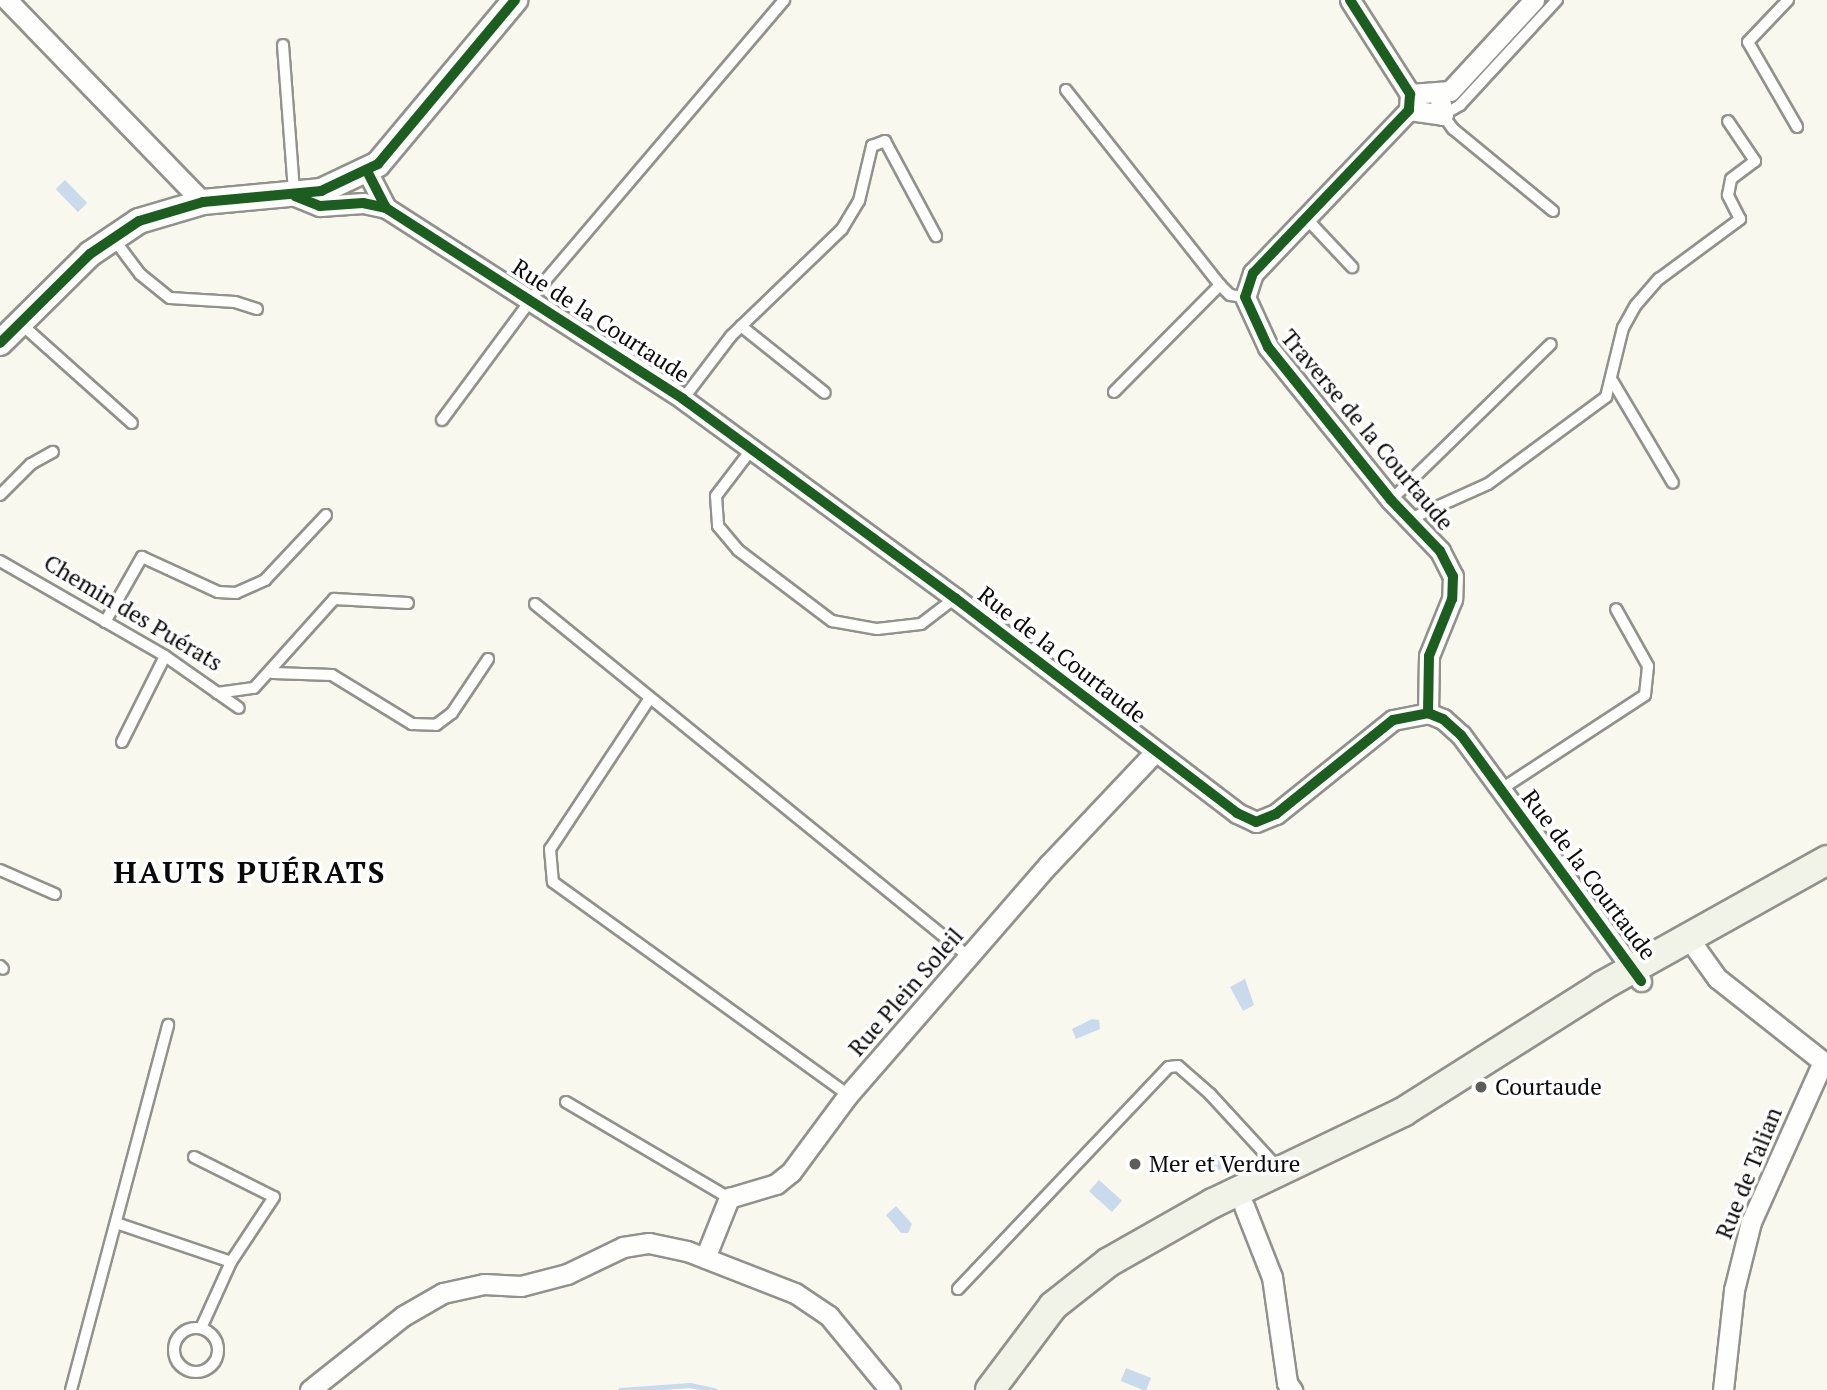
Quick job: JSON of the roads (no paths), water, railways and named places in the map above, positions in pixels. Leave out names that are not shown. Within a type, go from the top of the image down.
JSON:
[{"type":"main road","points":[[1006,1390],[1043,1339],[1092,1291],[1152,1251],[1240,1199],[1281,1171],[1447,1087],[1827,860]]},
{"type":"main road","points":[[1691,943],[1827,875]]},
{"type":"main road","points":[[990,1390],[1032,1331],[1080,1282],[1146,1239],[1445,1110],[1637,974]]},
{"type":"street","points":[[7,0],[203,202]]},
{"type":"street","points":[[0,343],[19,322],[113,237],[149,217],[203,202],[295,196],[367,171],[393,150],[514,0]]},
{"type":"street","points":[[1350,0],[1409,102],[1443,115]]},
{"type":"street","points":[[1245,297],[1253,273],[1409,102],[1450,91],[1534,0]]},
{"type":"street","points":[[1439,95],[1443,115]]},
{"type":"street","points":[[363,203],[357,194],[367,171]]},
{"type":"street","points":[[367,171],[386,208]]},
{"type":"street","name":"Rue de la Courtaude","points":[[295,196],[320,206],[363,203],[386,208],[682,399],[955,598],[1154,753],[1256,822],[1276,814],[1393,720],[1428,713],[1461,734],[1637,974]]},
{"type":"street","name":"Traverse de la Courtaude","points":[[1245,297],[1268,347],[1391,499],[1440,551],[1453,576],[1452,598],[1429,656],[1428,713]]},
{"type":"street","name":"Rue Plein Soleil","points":[[729,1198],[776,1184],[791,1172],[848,1096],[1154,753]]},
{"type":"street","name":"Rue de Talian","points":[[1691,943],[1743,1001],[1825,1063],[1751,1222],[1734,1290],[1723,1390]]},
{"type":"street","points":[[705,1258],[729,1198]]},
{"type":"street","points":[[1240,1199],[1272,1278],[1287,1383],[1292,1390]]},
{"type":"street","points":[[310,1390],[403,1316],[443,1293],[484,1284],[532,1283],[566,1274],[623,1247],[649,1243],[705,1258],[795,1293],[829,1316],[890,1390]]},
{"type":"lane","points":[[442,420],[530,300],[784,0]]},
{"type":"lane","points":[[1553,211],[1453,130],[1443,115],[1460,105],[1557,0]]},
{"type":"lane","points":[[1788,0],[1748,42],[1797,127]]},
{"type":"lane","points":[[283,45],[295,196]]},
{"type":"lane","points":[[1066,90],[1220,285],[1230,295],[1245,297]]},
{"type":"lane","points":[[1410,519],[1488,484],[1606,397],[1613,382],[1623,328],[1636,305],[1659,279],[1740,219],[1728,195],[1731,179],[1755,161],[1728,121]]},
{"type":"lane","points":[[682,399],[741,326],[842,229],[859,201],[872,146],[885,141],[936,236]]},
{"type":"lane","points":[[1305,217],[1352,267]]},
{"type":"lane","points":[[113,237],[140,274],[170,298],[235,302],[257,309]]},
{"type":"lane","points":[[1114,392],[1220,285]]},
{"type":"lane","points":[[19,322],[132,423]]},
{"type":"lane","points":[[741,326],[825,393]]},
{"type":"lane","points":[[1391,499],[1551,344]]},
{"type":"lane","points":[[1613,382],[1673,483]]},
{"type":"lane","points":[[751,450],[716,496],[718,526],[738,551],[832,621],[877,629],[921,624],[955,598]]},
{"type":"lane","points":[[0,495],[31,464],[53,452]]},
{"type":"lane","points":[[104,622],[142,557],[218,592],[236,593],[265,580],[326,515]]},
{"type":"lane","name":"Chemin des Puérats","points":[[0,561],[165,656],[239,708]]},
{"type":"lane","points":[[217,693],[254,688],[273,673],[334,600],[408,603]]},
{"type":"lane","points":[[535,604],[970,957]]},
{"type":"lane","points":[[1500,790],[1645,695],[1648,666],[1616,609]]},
{"type":"lane","points":[[122,742],[165,656]]},
{"type":"lane","points":[[273,673],[332,675],[412,724],[436,725],[452,713],[488,659]]},
{"type":"lane","points":[[650,698],[550,849],[553,882],[848,1096]]},
{"type":"lane","points":[[0,870],[55,894]]},
{"type":"lane","points":[[71,1390],[169,1025]]},
{"type":"lane","points":[[958,1289],[1169,1068],[1178,1066],[1210,1094],[1281,1171]]},
{"type":"lane","points":[[566,1102],[729,1198]]},
{"type":"lane","points":[[194,1157],[274,1197],[231,1262],[201,1328],[181,1334],[174,1347],[182,1367],[195,1372],[209,1368],[218,1357],[218,1342],[201,1328]]},
{"type":"lane","points":[[116,1223],[231,1262]]},
{"type":"water","points":[[65,180],[87,203],[78,212],[56,189]]},
{"type":"water","points":[[1245,979],[1254,1005],[1243,1011],[1230,987]]},
{"type":"water","points":[[1092,1019],[1099,1020],[1100,1029],[1076,1039],[1072,1029]]},
{"type":"water","points":[[1216,1155],[1222,1157],[1222,1169],[1216,1171],[1210,1169],[1208,1163],[1210,1157]]},
{"type":"water","points":[[1099,1180],[1122,1201],[1112,1212],[1089,1191]]},
{"type":"water","points":[[896,1206],[912,1224],[908,1233],[901,1233],[886,1215]]},
{"type":"water","points":[[1126,1368],[1151,1378],[1146,1390],[1121,1381]]},
{"type":"waterway","points":[[620,1390],[690,1385],[714,1390]]},
{"type":"place","name":"Courtaude","points":[[1481,1087]]},
{"type":"place","name":"Mer et Verdure","points":[[1135,1164]]},
{"type":"district","name":"HAUTS PUÉRATS","points":[[250,872]]}]
